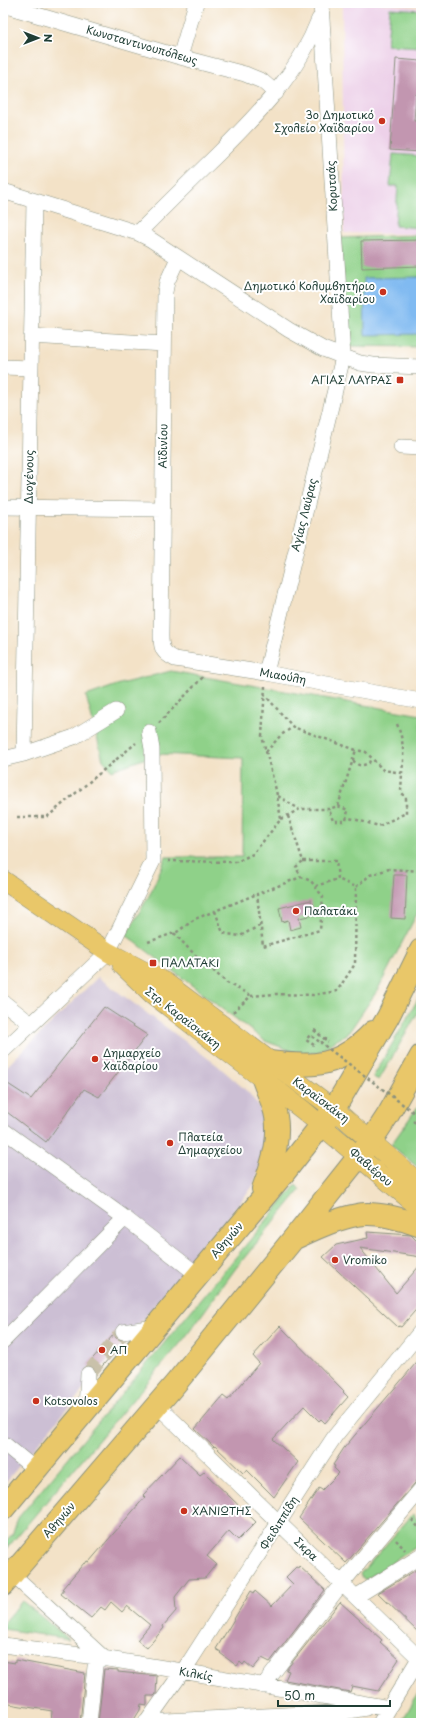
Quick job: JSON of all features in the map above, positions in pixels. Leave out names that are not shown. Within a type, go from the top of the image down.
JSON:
[{"type":"highway","name":"Αθηνών","points":[[3,1509],[328,1118],[388,1017],[421,950]]},
{"type":"highway","points":[[258,1203],[273,1160],[277,1135],[266,1070],[298,1065],[317,1065],[338,1058],[360,1045],[388,1017]]},
{"type":"highway","name":"Αθηνών","points":[[8,1580],[157,1405],[294,1238],[365,1148],[388,1115],[421,1056]]},
{"type":"highway","points":[[294,1238],[337,1220],[358,1214],[381,1215],[421,1226]]},
{"type":"main road","name":"Στρ. Καραϊσκάκη","points":[[3,880],[108,952],[165,982],[266,1070]]},
{"type":"main road","name":"Καραϊσκάκη","points":[[266,1070],[365,1148]]},
{"type":"main road","name":"Φαβιέρου","points":[[365,1148],[421,1185]]},
{"type":"main road","name":"Φαβιέρου","points":[[365,1148],[421,1209]]},
{"type":"street","points":[[180,57],[196,3]]},
{"type":"street","name":"Κωνσταντινουπόλεως","points":[[3,5],[254,77],[276,94]]},
{"type":"street","name":"Κορυτσάς","points":[[138,233],[251,121],[276,94],[297,62],[315,30],[321,9]]},
{"type":"street","name":"Κορυτσάς","points":[[321,9],[343,357]]},
{"type":"street","points":[[3,192],[138,233],[306,341],[343,357],[373,365],[421,367]]},
{"type":"street","name":"Διογένους","points":[[24,754],[34,201]]},
{"type":"street","name":"Αϊδινίου","points":[[161,636],[164,344],[167,282],[178,258]]},
{"type":"street","points":[[31,336],[164,344]]},
{"type":"street","name":"Αγίας Λαύρας","points":[[266,673],[343,357]]},
{"type":"street","points":[[3,367],[31,368]]},
{"type":"street","points":[[401,447],[421,448]]},
{"type":"street","points":[[3,507],[162,509]]},
{"type":"street","name":"Μιαούλη","points":[[161,636],[162,651],[166,655],[175,659],[266,673],[421,701]]},
{"type":"street","points":[[3,759],[24,754],[74,736],[116,711]]},
{"type":"street","points":[[3,1051],[108,952],[153,861],[152,749],[149,732]]},
{"type":"street","points":[[3,1002],[31,1024]]},
{"type":"street","points":[[3,1130],[125,1218],[198,1275]]},
{"type":"street","points":[[3,1341],[125,1218]]},
{"type":"street","points":[[123,1332],[154,1327]]},
{"type":"street","name":"Φειδιππίδη","points":[[146,1723],[182,1671],[336,1436],[421,1330]]},
{"type":"street","points":[[86,1408],[88,1374]]},
{"type":"street","name":"Σκρα","points":[[157,1405],[420,1658]]},
{"type":"street","points":[[3,1443],[36,1470]]},
{"type":"street","points":[[263,1686],[342,1582],[421,1488]]},
{"type":"street","points":[[356,1596],[418,1559]]},
{"type":"street","points":[[8,1580],[100,1658],[90,1723]]},
{"type":"street","name":"Κιλκίς","points":[[3,1645],[182,1671],[389,1708]]},
{"type":"street","points":[[380,1723],[420,1658]]},
{"type":"street","points":[[146,1723],[343,1712],[361,1710],[372,1706]]},
{"type":"path","points":[[266,673],[262,736],[277,796],[281,819]]},
{"type":"path","points":[[17,817],[47,817],[149,732],[204,676]]},
{"type":"path","points":[[264,694],[293,727],[356,750],[366,752],[383,770],[402,773]]},
{"type":"path","points":[[346,817],[379,826],[406,813],[406,797],[401,792],[405,751],[403,737],[398,724]]},
{"type":"path","points":[[266,752],[281,735],[293,727]]},
{"type":"path","points":[[338,806],[356,750]]},
{"type":"path","points":[[353,760],[356,764],[361,766],[369,763],[371,758]]},
{"type":"path","points":[[277,796],[300,809],[329,809],[338,806],[348,810],[346,821],[333,821],[329,809]]},
{"type":"path","points":[[153,861],[236,862],[253,854],[281,819],[300,809]]},
{"type":"path","points":[[288,816],[303,861]]},
{"type":"path","points":[[257,894],[263,946],[320,930],[323,898],[316,886],[311,881],[302,877],[296,867],[303,861],[336,861],[338,879]]},
{"type":"path","points":[[174,933],[190,950],[227,983],[252,996],[275,994],[313,995],[337,991],[355,964],[356,887],[370,875],[389,869],[421,872]]},
{"type":"path","points":[[148,942],[174,933],[195,919],[302,877]]},
{"type":"path","points":[[316,886],[338,879],[356,887]]},
{"type":"path","points":[[215,911],[223,933],[240,936],[261,924]]},
{"type":"path","points":[[230,1014],[252,996]]},
{"type":"path","points":[[314,1030],[324,1039],[321,1044]]},
{"type":"path","points":[[316,1047],[306,1040],[310,1035],[421,1118]]},
{"type":"path","points":[[413,1121],[421,1127]]},
{"type":"path","points":[[387,1529],[418,1559]]},
{"type":"shaded area","name":"3ο Δημοτικό Σχολείο Χαϊδαρίου","points":[[342,3],[378,3],[421,8],[421,234],[344,233]]},
{"type":"shaded area","points":[[98,977],[217,1065],[248,1092],[257,1104],[265,1119],[267,1135],[265,1153],[253,1186],[210,1240],[3,1485],[3,1070]]},
{"type":"green space","points":[[390,8],[421,10],[421,47],[387,45]]},
{"type":"green space","points":[[393,154],[421,156],[421,228],[395,226],[398,186],[390,186]]},
{"type":"green space","name":"Δημοτικό Κολυμβητήριο Χαϊδαρίου","points":[[421,235],[421,347],[347,346],[341,238]]},
{"type":"green space","name":"Παλατάκι","points":[[171,671],[421,715],[421,906],[377,991],[349,1032],[317,1053],[295,1052],[265,1041],[126,935],[150,894],[166,857],[242,857],[243,758],[158,754],[112,770],[103,760],[86,696],[120,684]]},
{"type":"green space","points":[[421,994],[421,1007],[379,1080],[373,1077]]},
{"type":"green space","points":[[421,1102],[421,1170],[391,1145]]},
{"type":"green space","points":[[296,1185],[300,1190],[236,1268],[184,1339],[3,1553],[3,1545],[13,1533],[18,1518]]},
{"type":"green space","points":[[413,1514],[421,1525],[421,1544],[365,1580],[360,1574]]},
{"type":"green space","points":[[22,1601],[69,1639],[3,1629],[3,1624]]},
{"type":"green space","points":[[421,1688],[421,1723],[401,1723]]},
{"type":"water","points":[[421,277],[421,334],[365,335],[364,278]]},
{"type":"building","points":[[396,59],[421,61],[421,94],[416,94],[414,121],[421,121],[421,152],[390,150]]},
{"type":"building","points":[[421,240],[421,266],[362,268],[361,241]]},
{"type":"building","points":[[394,875],[407,875],[405,919],[391,918]]},
{"type":"building","name":"Παλατάκι","points":[[311,900],[314,915],[299,918],[301,927],[290,930],[288,920],[282,922],[279,908]]},
{"type":"building","name":"Δημαρχείο Χαϊδαρίου","points":[[104,1007],[147,1035],[99,1097],[84,1089],[46,1142],[3,1109],[3,1090],[8,1084],[31,1099]]},
{"type":"building","points":[[367,1232],[411,1235],[421,1245],[421,1257],[360,1248],[396,1293],[421,1264],[421,1304],[401,1327],[398,1327],[323,1257],[336,1245],[368,1238]]},
{"type":"building","points":[[280,1326],[344,1391],[343,1392],[348,1397],[325,1423],[321,1419],[319,1421],[304,1406],[273,1439],[298,1462],[274,1497],[247,1470],[243,1473],[195,1429],[223,1396],[228,1400],[259,1363],[253,1356]]},
{"type":"building","points":[[114,1334],[116,1338],[124,1341],[97,1372],[93,1367],[87,1365]]},
{"type":"building","points":[[421,1357],[421,1476],[346,1563],[299,1518],[319,1488],[322,1490],[339,1473],[333,1465],[344,1448]]},
{"type":"building","points":[[180,1456],[200,1475],[204,1472],[256,1522],[238,1540],[229,1531],[207,1556],[216,1564],[205,1578],[189,1579],[175,1597],[176,1611],[147,1648],[137,1640],[150,1625],[127,1606],[122,1612],[111,1602],[105,1610],[101,1607],[91,1618],[61,1594],[64,1590],[62,1589],[84,1563],[85,1564],[87,1561],[89,1562],[145,1497],[143,1495]]},
{"type":"building","points":[[299,1566],[325,1590],[270,1662],[262,1658],[253,1669],[245,1662],[243,1665],[240,1662],[237,1666],[216,1649],[251,1591],[254,1593],[255,1591],[272,1606],[293,1584],[286,1577]]},
{"type":"building","points":[[421,1567],[421,1635],[378,1593]]},
{"type":"building","points":[[340,1602],[382,1640],[380,1642],[399,1659],[378,1691],[352,1686],[350,1692],[285,1680],[289,1671],[286,1670]]},
{"type":"building","points":[[15,1660],[85,1673],[80,1723],[51,1723],[52,1711],[3,1703],[3,1661],[15,1663]]},
{"type":"building","points":[[104,1669],[157,1676],[156,1694],[154,1696],[147,1696],[147,1705],[141,1704],[140,1710],[132,1723],[98,1723]]},
{"type":"tunnel","points":[[88,1374],[123,1332]]},
{"type":"place","name":"3ο Δημοτικό Σχολείο Χαϊδαρίου","points":[[382,121]]},
{"type":"place","name":"Δημοτικό Κολυμβητήριο Χαϊδαρίου","points":[[383,292]]},
{"type":"place","name":"ΑΓΙΑΣ ΛΑΥΡΑΣ","points":[[400,380]]},
{"type":"place","name":"Παλατάκι","points":[[296,911]]},
{"type":"place","name":"ΠΑΛΑΤΑΚΙ","points":[[153,963]]},
{"type":"place","name":"Δημαρχείο Χαϊδαρίου","points":[[95,1059]]},
{"type":"place","name":"Πλατεία Δημαρχείου","points":[[170,1143]]},
{"type":"place","name":"Vromiko","points":[[335,1260]]},
{"type":"place","name":"ΑΠ","points":[[102,1350]]},
{"type":"place","name":"Kotsovolos","points":[[36,1401]]},
{"type":"place","name":"ΧΑΝΙΩΤΗΣ","points":[[184,1511]]}]
